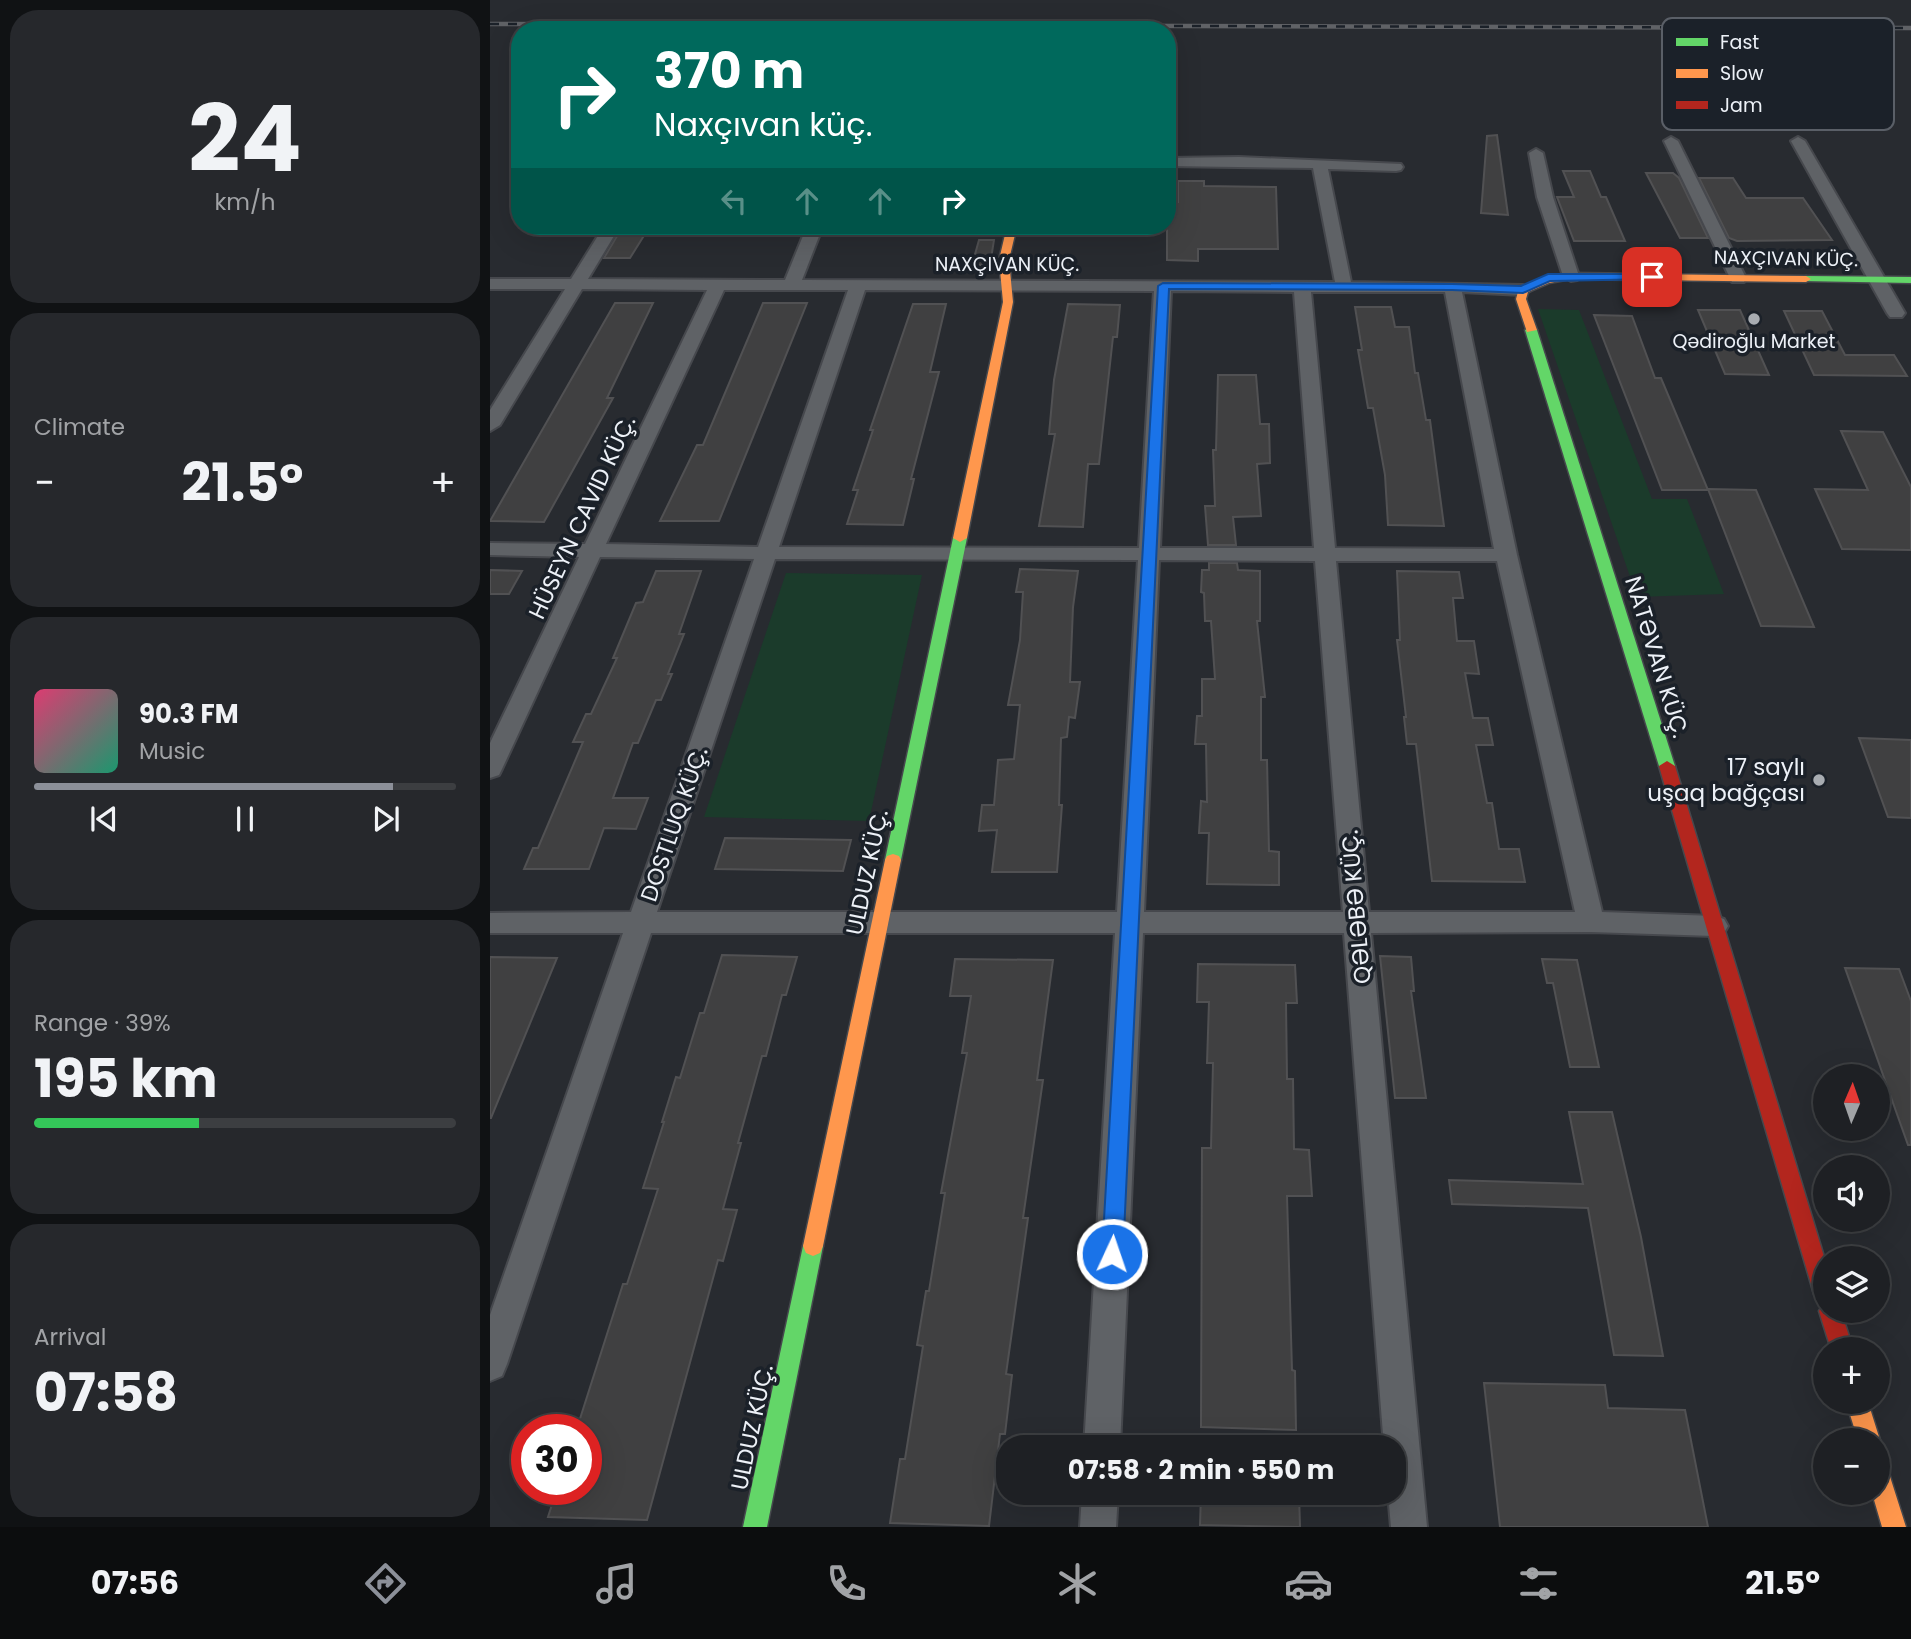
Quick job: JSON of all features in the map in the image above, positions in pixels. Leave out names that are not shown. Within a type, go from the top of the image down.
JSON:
[{"type":"street","points":[[1671,141],[1738,278]]},
{"type":"street","points":[[1798,141],[1896,313]]},
{"type":"street","points":[[1536,153],[1545,197],[1571,276]]},
{"type":"street","points":[[1176,162],[1320,163],[1396,167]]},
{"type":"street","points":[[1320,163],[1344,286]]},
{"type":"street","points":[[490,425],[606,235]]},
{"type":"street","points":[[792,284],[811,235]]},
{"type":"street","name":"ULDUZ KÜÇ.","points":[[755,1527],[1006,314],[1008,302],[1004,260],[1010,235]]},
{"type":"street","points":[[490,284],[1452,287],[1529,286],[1548,278],[1571,276],[1911,280]]},
{"type":"street","name":"HÜSEYN CAVID KÜÇ.","points":[[490,769],[718,285]]},
{"type":"street","name":"DOSTLUQ KÜÇ.","points":[[490,1364],[858,285]]},
{"type":"street","points":[[1103,1435],[1163,286]]},
{"type":"street","name":"QƏLƏBƏ KÜÇ.","points":[[1302,286],[1409,1527]]},
{"type":"street","name":"NATƏVAN KÜÇ.","points":[[1529,286],[1521,299],[1526,320],[1638,672],[1813,1254]]},
{"type":"street","points":[[1452,287],[1506,555],[1591,922]]},
{"type":"street","points":[[490,549],[766,553],[1506,555]]},
{"type":"street","points":[[490,923],[1591,922],[1714,926]]},
{"type":"street","points":[[1098,1527],[1099,1505]]},
{"type":"street","points":[[1888,1505],[1894,1527]]},
{"type":"green space","points":[[1538,309],[1579,310],[1652,499],[1687,499],[1724,594],[1637,597]]},
{"type":"green space","points":[[786,573],[922,575],[869,821],[704,817]]},
{"type":"building","points":[[1497,135],[1508,215],[1481,213],[1487,136]]},
{"type":"building","points":[[1563,171],[1590,171],[1601,197],[1606,197],[1625,241],[1574,241],[1557,197],[1574,197]]},
{"type":"building","points":[[1646,173],[1673,173],[1679,178],[1708,238],[1680,238]]},
{"type":"building","points":[[1699,178],[1733,178],[1746,198],[1803,198],[1832,240],[1737,241],[1729,238]]},
{"type":"building","points":[[1178,181],[1204,181],[1204,186],[1276,187],[1278,249],[1198,249],[1198,261],[1167,260],[1167,235],[1176,235]]},
{"type":"building","points":[[618,235],[644,235],[630,258],[604,258]]},
{"type":"building","points":[[979,240],[994,240],[990,265],[972,265]]},
{"type":"building","points":[[615,303],[653,303],[607,398],[613,398],[544,522],[490,521]]},
{"type":"building","points":[[763,303],[807,303],[719,521],[660,521],[697,445],[703,445]]},
{"type":"building","points":[[913,304],[946,304],[930,372],[939,372],[911,479],[914,479],[903,525],[847,524],[858,490],[853,490],[873,430],[870,430]]},
{"type":"building","points":[[1068,304],[1120,305],[1117,337],[1113,337],[1099,464],[1088,464],[1083,527],[1039,526],[1055,434],[1049,434],[1054,380]]},
{"type":"building","points":[[1355,307],[1391,307],[1395,327],[1409,327],[1415,373],[1418,373],[1426,420],[1430,420],[1444,526],[1388,525],[1385,475],[1373,408],[1368,408],[1358,350],[1362,350]]},
{"type":"building","points":[[1698,310],[1740,310],[1769,375],[1725,374]]},
{"type":"building","points":[[1784,311],[1822,311],[1845,355],[1894,355],[1907,376],[1814,375]]},
{"type":"building","points":[[1594,315],[1632,316],[1655,378],[1661,378],[1708,490],[1662,490]]},
{"type":"building","points":[[1218,375],[1256,375],[1260,424],[1269,424],[1270,463],[1257,464],[1261,516],[1233,517],[1236,545],[1208,545],[1205,506],[1215,506],[1213,450],[1216,450]]},
{"type":"building","points":[[1841,431],[1883,432],[1911,487],[1911,550],[1842,549],[1815,489],[1868,490]]},
{"type":"building","points":[[1708,489],[1756,490],[1814,627],[1761,626]]},
{"type":"building","points":[[1209,563],[1237,563],[1238,570],[1260,571],[1260,621],[1257,621],[1265,697],[1261,697],[1261,760],[1267,760],[1269,851],[1279,852],[1279,885],[1207,884],[1209,833],[1199,833],[1201,801],[1207,802],[1206,744],[1195,744],[1197,716],[1202,716],[1202,679],[1215,679],[1211,621],[1205,621],[1204,593],[1201,592],[1202,570],[1209,570]]},
{"type":"building","points":[[1020,569],[1078,571],[1073,607],[1070,682],[1080,682],[1075,718],[1069,717],[1067,737],[1061,738],[1059,805],[1062,805],[1057,872],[992,872],[997,830],[979,831],[982,805],[994,805],[998,760],[1014,759],[1020,705],[1008,705],[1020,640],[1023,592],[1016,592]]},
{"type":"building","points":[[490,570],[522,571],[509,594],[490,594]]},
{"type":"building","points":[[656,571],[701,571],[679,634],[684,634],[668,674],[672,674],[661,700],[656,700],[638,743],[633,743],[613,798],[648,798],[636,829],[604,828],[589,869],[524,869],[533,848],[538,848],[583,742],[573,742],[586,714],[591,714],[617,658],[613,658],[636,603],[643,602]]},
{"type":"building","points":[[1397,571],[1459,572],[1463,598],[1453,598],[1457,641],[1474,641],[1479,674],[1465,673],[1473,718],[1488,718],[1493,745],[1476,745],[1487,803],[1492,803],[1499,849],[1519,849],[1525,882],[1432,881],[1416,744],[1407,744],[1397,640],[1400,640]]},
{"type":"building","points":[[1859,738],[1911,740],[1911,818],[1888,817]]},
{"type":"building","points":[[725,838],[851,840],[843,871],[715,869]]},
{"type":"building","points":[[722,955],[797,957],[786,995],[782,995],[766,1056],[762,1056],[738,1143],[741,1143],[723,1209],[737,1210],[723,1261],[718,1260],[647,1520],[548,1517],[552,1505],[602,1505],[602,1414],[582,1414],[623,1284],[627,1284],[658,1189],[643,1188],[662,1122],[676,1077],[680,1078],[700,1013],[704,1013]]},
{"type":"building","points":[[1380,956],[1411,957],[1414,991],[1411,991],[1426,1098],[1395,1098]]},
{"type":"building","points":[[490,957],[557,958],[491,1118],[490,1118]]},
{"type":"building","points":[[955,959],[1053,960],[1037,1080],[1043,1080],[1023,1218],[1028,1218],[1006,1374],[1012,1375],[1005,1434],[996,1435],[996,1467],[989,1526],[890,1523],[900,1459],[905,1459],[923,1346],[917,1345],[926,1291],[929,1291],[945,1193],[941,1193],[967,1053],[962,1053],[971,996],[950,996]]},
{"type":"building","points":[[1542,959],[1577,960],[1599,1067],[1570,1067],[1553,983],[1547,983]]},
{"type":"building","points":[[1198,964],[1295,965],[1297,1003],[1286,1003],[1287,1079],[1293,1079],[1294,1149],[1309,1150],[1312,1196],[1287,1196],[1296,1430],[1201,1427],[1202,1148],[1211,1148],[1213,1063],[1207,1063],[1209,1002],[1197,1002]]},
{"type":"building","points":[[1845,968],[1899,969],[1911,1001],[1911,1145],[1908,1145],[1890,1094],[1890,1064],[1879,1064]]},
{"type":"building","points":[[1569,1112],[1612,1112],[1641,1237],[1663,1356],[1614,1355],[1588,1208],[1452,1204],[1449,1180],[1583,1184]]},
{"type":"building","points":[[1484,1383],[1605,1385],[1608,1408],[1685,1410],[1708,1527],[1500,1527]]},
{"type":"building","points":[[1201,1505],[1299,1505],[1300,1527],[1200,1525]]},
{"type":"railway","points":[[490,24],[511,24]]},
{"type":"railway","points":[[1176,26],[1662,27]]},
{"type":"railway","points":[[1894,28],[1911,28]]},
{"type":"traffic: fast","points":[[1806,279],[1911,280]]},
{"type":"traffic: fast","points":[[1531,330],[1667,766]]},
{"type":"traffic: fast","points":[[893,860],[960,538]]},
{"type":"traffic: fast","points":[[755,1527],[813,1246]]},
{"type":"traffic: slow","points":[[960,538],[1008,302],[1004,260],[1010,235]]},
{"type":"traffic: slow","points":[[1531,330],[1521,299],[1523,290],[1546,280],[1571,276],[1806,279]]},
{"type":"traffic: slow","points":[[813,1246],[893,860]]},
{"type":"traffic: slow","points":[[1861,1414],[1865,1428]]},
{"type":"traffic: slow","points":[[1888,1505],[1894,1527]]},
{"type":"traffic: jam","points":[[1667,766],[1813,1254]]},
{"type":"traffic: jam","points":[[1834,1323],[1838,1337]]},
{"type":"place","name":"Qədiroğlu Market","points":[[1754,319]]},
{"type":"place","name":"17 saylı uşaq bağçası","points":[[1819,780]]},
{"type":"route","points":[[1112,1254],[1163,286],[1452,287],[1523,290],[1548,278],[1652,277]]}]
